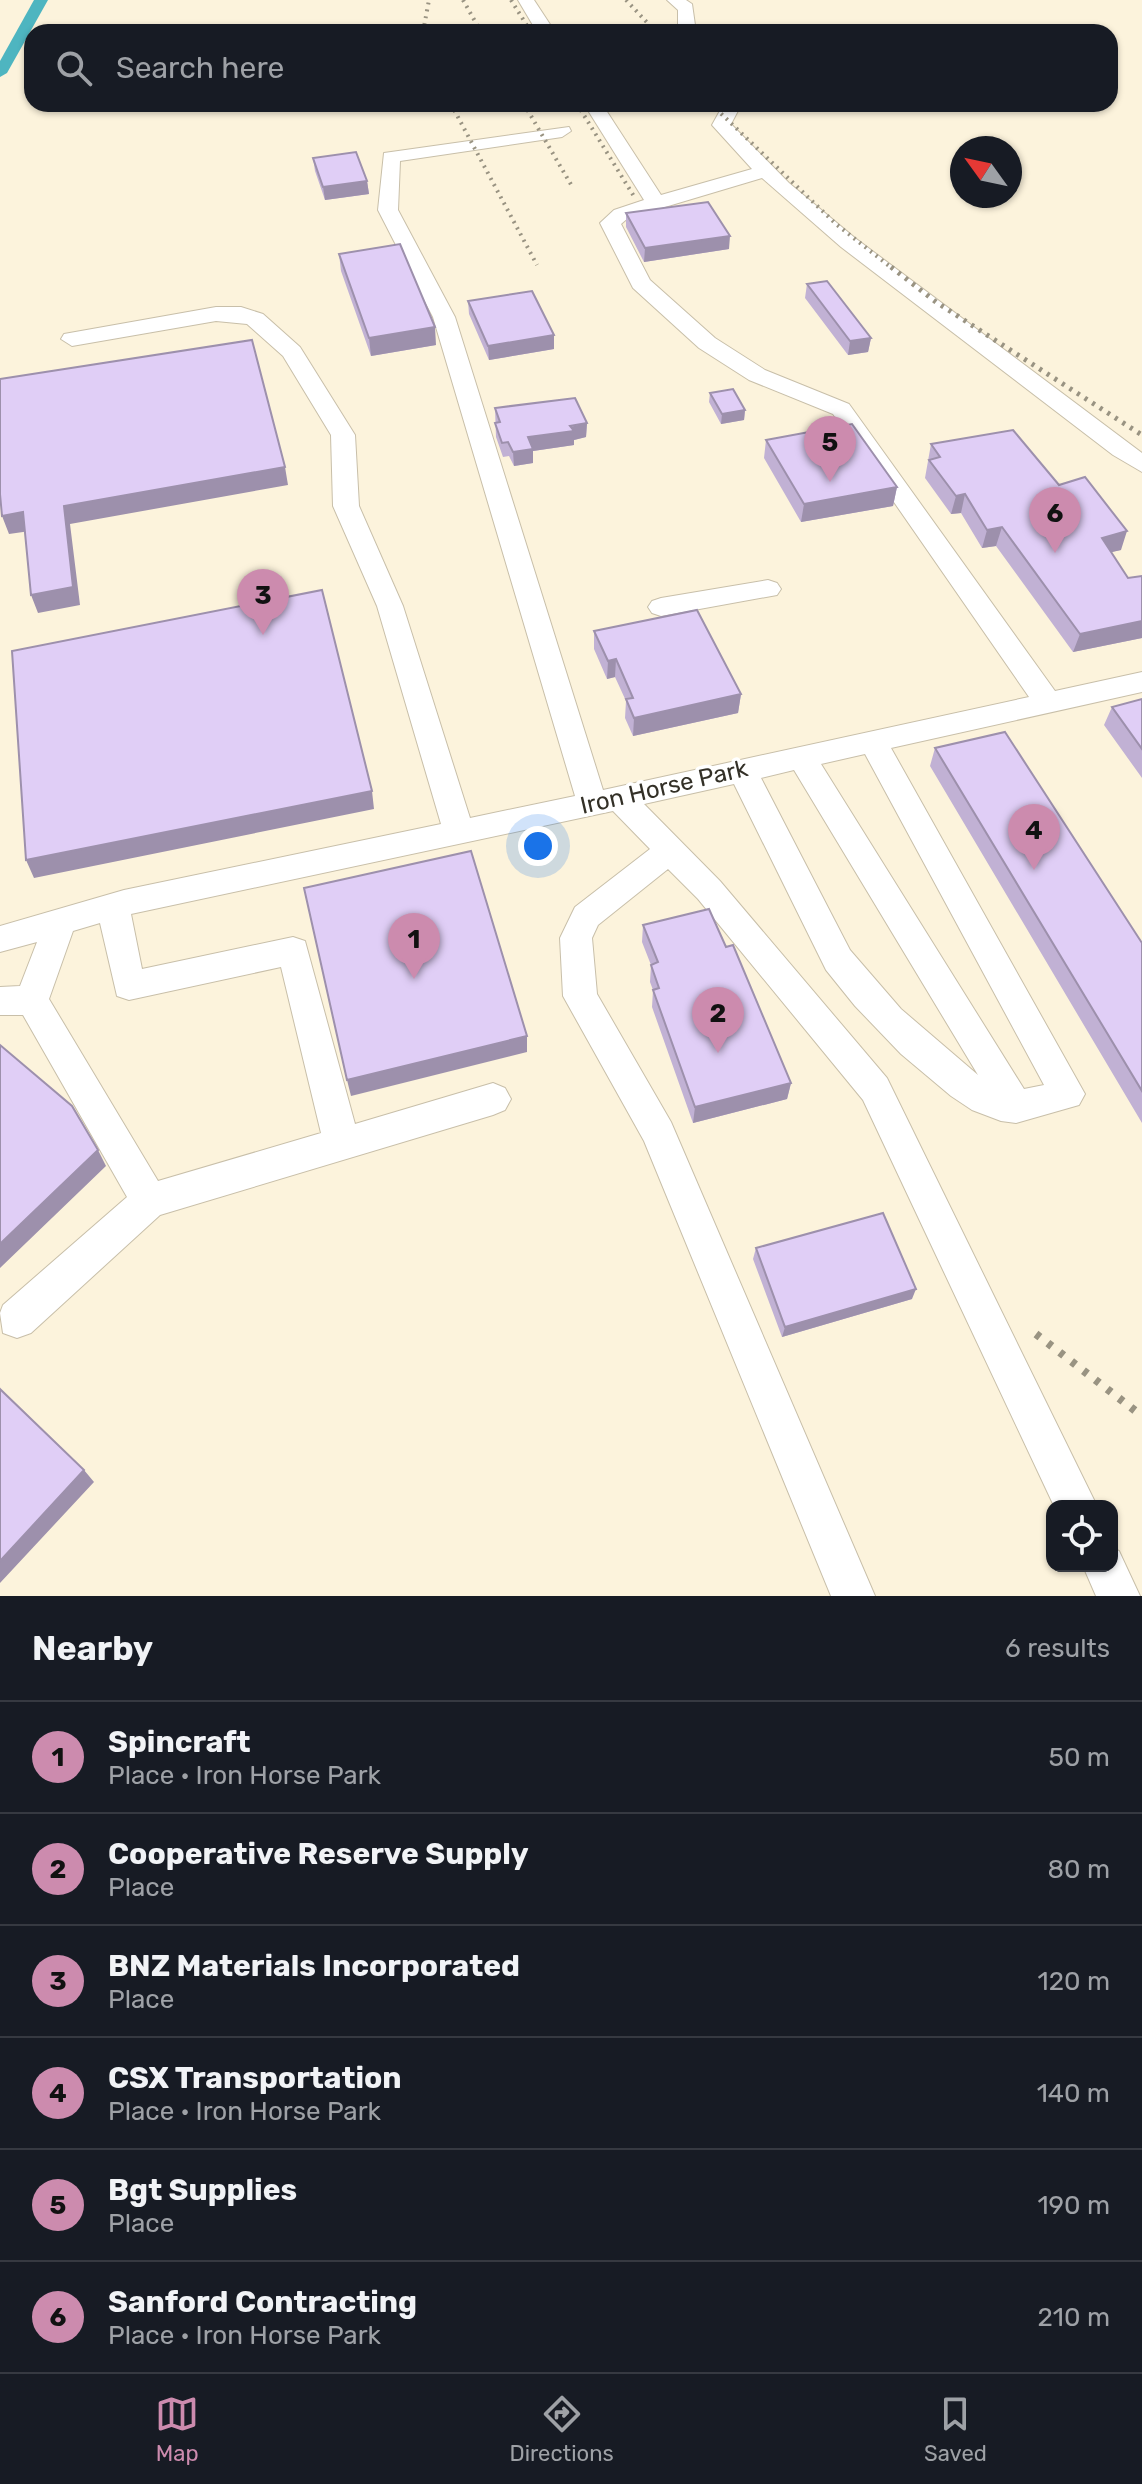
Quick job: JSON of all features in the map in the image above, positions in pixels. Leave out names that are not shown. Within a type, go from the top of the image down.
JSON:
[{"type":"street","points":[[526,0],[541,24]]},
{"type":"street","points":[[675,0],[686,8],[687,24]]},
{"type":"street","points":[[598,112],[656,203]]},
{"type":"street","points":[[728,112],[721,125],[763,172],[849,244],[991,349],[1100,436],[1142,464]]},
{"type":"street","points":[[562,131],[391,157],[388,210],[444,317],[605,801],[670,850],[709,890],[875,1089],[1073,1500]]},
{"type":"street","points":[[763,172],[621,214],[610,223],[641,283],[707,343],[740,365],[841,409],[948,557],[1047,702]]},
{"type":"street","points":[[72,339],[216,314],[241,314],[255,319],[292,352],[343,435],[346,506],[390,606],[459,832]]},
{"type":"street","points":[[661,607],[768,589]]},
{"type":"street","name":"Iron Horse Park","points":[[0,939],[113,906],[1142,682]]},
{"type":"street","points":[[742,769],[840,963],[951,1079],[982,1099],[1016,1107],[1067,1094],[872,741]]},
{"type":"street","points":[[801,756],[1016,1107]]},
{"type":"street","points":[[670,850],[586,916],[576,938],[580,996],[658,1133],[853,1596]]},
{"type":"street","points":[[113,906],[129,986],[293,951],[342,1144]]},
{"type":"street","points":[[61,919],[16,1000],[149,1201]]},
{"type":"street","points":[[17,1319],[149,1201],[493,1099]]},
{"type":"street","points":[[1107,1572],[1118,1596]]},
{"type":"building","points":[[356,152],[367,181],[323,187],[313,158]]},
{"type":"building","points":[[708,202],[730,236],[645,248],[626,213]]},
{"type":"building","points":[[400,244],[435,327],[369,338],[339,254]]},
{"type":"building","points":[[827,281],[871,338],[850,341],[807,284]]},
{"type":"building","points":[[532,291],[554,335],[488,346],[468,301]]},
{"type":"building","points":[[252,340],[285,467],[64,506],[73,587],[31,595],[23,512],[2,516],[0,379]]},
{"type":"building","points":[[733,389],[745,410],[722,414],[710,393]]},
{"type":"building","points":[[575,398],[587,423],[570,426],[574,431],[528,437],[533,449],[513,452],[508,442],[502,443],[495,423],[500,422],[495,408]]},
{"type":"building","points":[[852,424],[897,487],[804,504],[766,440]]},
{"type":"building","points":[[1013,430],[1059,485],[1085,477],[1127,531],[1102,538],[1128,578],[1142,576],[1142,621],[1080,634],[1002,527],[987,530],[965,494],[956,496],[929,460],[940,457],[931,444]]},
{"type":"building","points":[[322,590],[372,791],[26,860],[12,651]]},
{"type":"building","points":[[697,610],[741,694],[634,718],[626,699],[633,698],[616,659],[608,661],[594,631]]},
{"type":"building","points":[[1142,699],[1142,749],[1112,707]]},
{"type":"building","points":[[1005,732],[1142,943],[1142,1091],[935,748]]},
{"type":"building","points":[[471,851],[527,1036],[347,1080],[304,888]]},
{"type":"building","points":[[709,909],[726,947],[733,945],[791,1083],[695,1107],[653,990],[659,988],[651,965],[658,962],[643,925]]},
{"type":"building","points":[[0,1045],[72,1106],[98,1150],[0,1244]]},
{"type":"building","points":[[883,1213],[916,1289],[785,1327],[756,1248]]},
{"type":"building","points":[[0,1389],[84,1470],[0,1561]]},
{"type":"waterway","points":[[28,24],[41,0]]},
{"type":"waterway","points":[[0,73],[24,30]]},
{"type":"railway","points":[[424,24],[429,0]]},
{"type":"railway","points":[[463,0],[476,24]]},
{"type":"railway","points":[[511,0],[526,24]]},
{"type":"railway","points":[[626,0],[648,24]]},
{"type":"railway","points":[[455,112],[537,265]]},
{"type":"railway","points":[[529,112],[573,188]]},
{"type":"railway","points":[[582,112],[635,198]]},
{"type":"railway","points":[[719,112],[836,224],[893,269]]},
{"type":"railway","points":[[891,267],[936,302],[1142,435]]},
{"type":"railway","points":[[1036,1334],[1142,1416]]},
{"type":"place","name":"Bgt Supplies","points":[[830,482]]},
{"type":"place","name":"Sanford Contracting","points":[[1055,553]]},
{"type":"place","name":"BNZ Materials Incorporated","points":[[263,635]]},
{"type":"place","name":"CSX Transportation","points":[[1034,870]]},
{"type":"place","name":"Spincraft","points":[[414,979]]},
{"type":"place","name":"Cooperative Reserve Supply","points":[[718,1053]]}]
